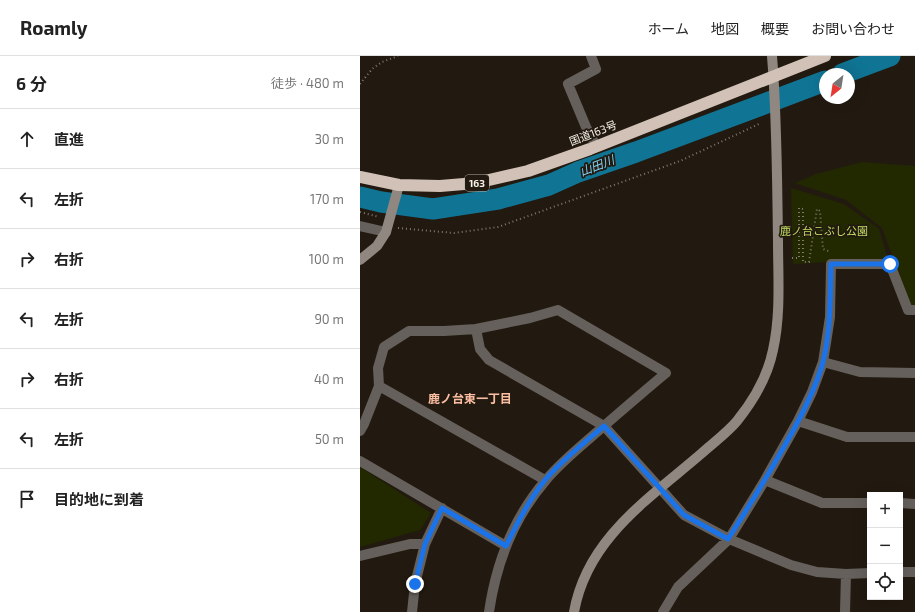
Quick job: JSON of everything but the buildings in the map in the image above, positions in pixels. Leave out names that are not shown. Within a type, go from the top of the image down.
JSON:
[{"type":"highway","name":"国道163号","points":[[360,177],[399,185],[440,186],[476,183],[528,171],[596,146],[825,56]]},
{"type":"street","points":[[591,56],[596,69],[568,84],[586,127],[596,146]]},
{"type":"street","points":[[574,612],[582,583],[590,566],[617,527],[634,510],[737,421],[752,399],[773,352],[779,304],[776,118],[772,56]]},
{"type":"street","points":[[360,260],[377,246],[388,226],[399,185]]},
{"type":"street","points":[[360,226],[388,226]]},
{"type":"street","points":[[663,612],[678,587],[728,539],[765,480],[798,421],[812,392],[823,362],[830,317],[831,264],[890,264],[908,310],[915,310]]},
{"type":"street","points":[[360,431],[379,386],[378,368],[384,347],[409,331],[476,329],[530,318],[558,310],[666,373],[563,462],[545,480],[530,501],[506,546],[492,591],[489,612]]},
{"type":"street","points":[[476,329],[480,349],[489,360],[604,426],[684,515],[728,539],[791,565],[817,572],[846,574],[867,573]]},
{"type":"street","points":[[823,362],[860,372],[915,373]]},
{"type":"street","points":[[379,386],[545,480]]},
{"type":"street","points":[[798,421],[847,437],[915,437]]},
{"type":"street","points":[[360,461],[506,546]]},
{"type":"street","points":[[765,480],[822,503],[867,503]]},
{"type":"street","points":[[903,504],[915,504]]},
{"type":"street","points":[[412,612],[415,584],[425,544],[442,508]]},
{"type":"street","points":[[360,556],[410,544],[425,544]]},
{"type":"street","points":[[903,572],[915,572]]},
{"type":"street","points":[[846,574],[846,612]]},
{"type":"path","points":[[360,84],[372,69],[382,62],[398,56]]},
{"type":"path","points":[[360,212],[388,226],[402,229],[454,234],[498,227],[680,161],[761,122]]},
{"type":"path","points":[[792,258],[799,258],[799,208],[802,209],[803,262],[809,262],[817,209],[820,211],[823,249]]},
{"type":"green space","points":[[862,162],[915,166],[915,305],[911,306],[882,228],[846,200],[795,183],[816,174]]},
{"type":"green space","name":"鹿ノ台こぶし公園","points":[[791,188],[844,204],[879,229],[888,259],[793,264]]},
{"type":"green space","points":[[360,467],[431,513],[420,530],[360,547]]},
{"type":"waterway","name":"山田川","points":[[855,69],[890,56]]},
{"type":"waterway","name":"山田川","points":[[360,197],[381,202],[433,209],[498,199],[549,185],[578,172],[636,152],[819,83]]},
{"type":"district","name":"鹿ノ台東一丁目","points":[[470,399]]},
{"type":"route","points":[[415,584],[425,544],[442,508],[506,546],[530,501],[545,480],[604,426],[684,515],[728,539],[765,480],[798,421],[812,392],[823,362],[830,317],[831,264],[890,264]]}]
